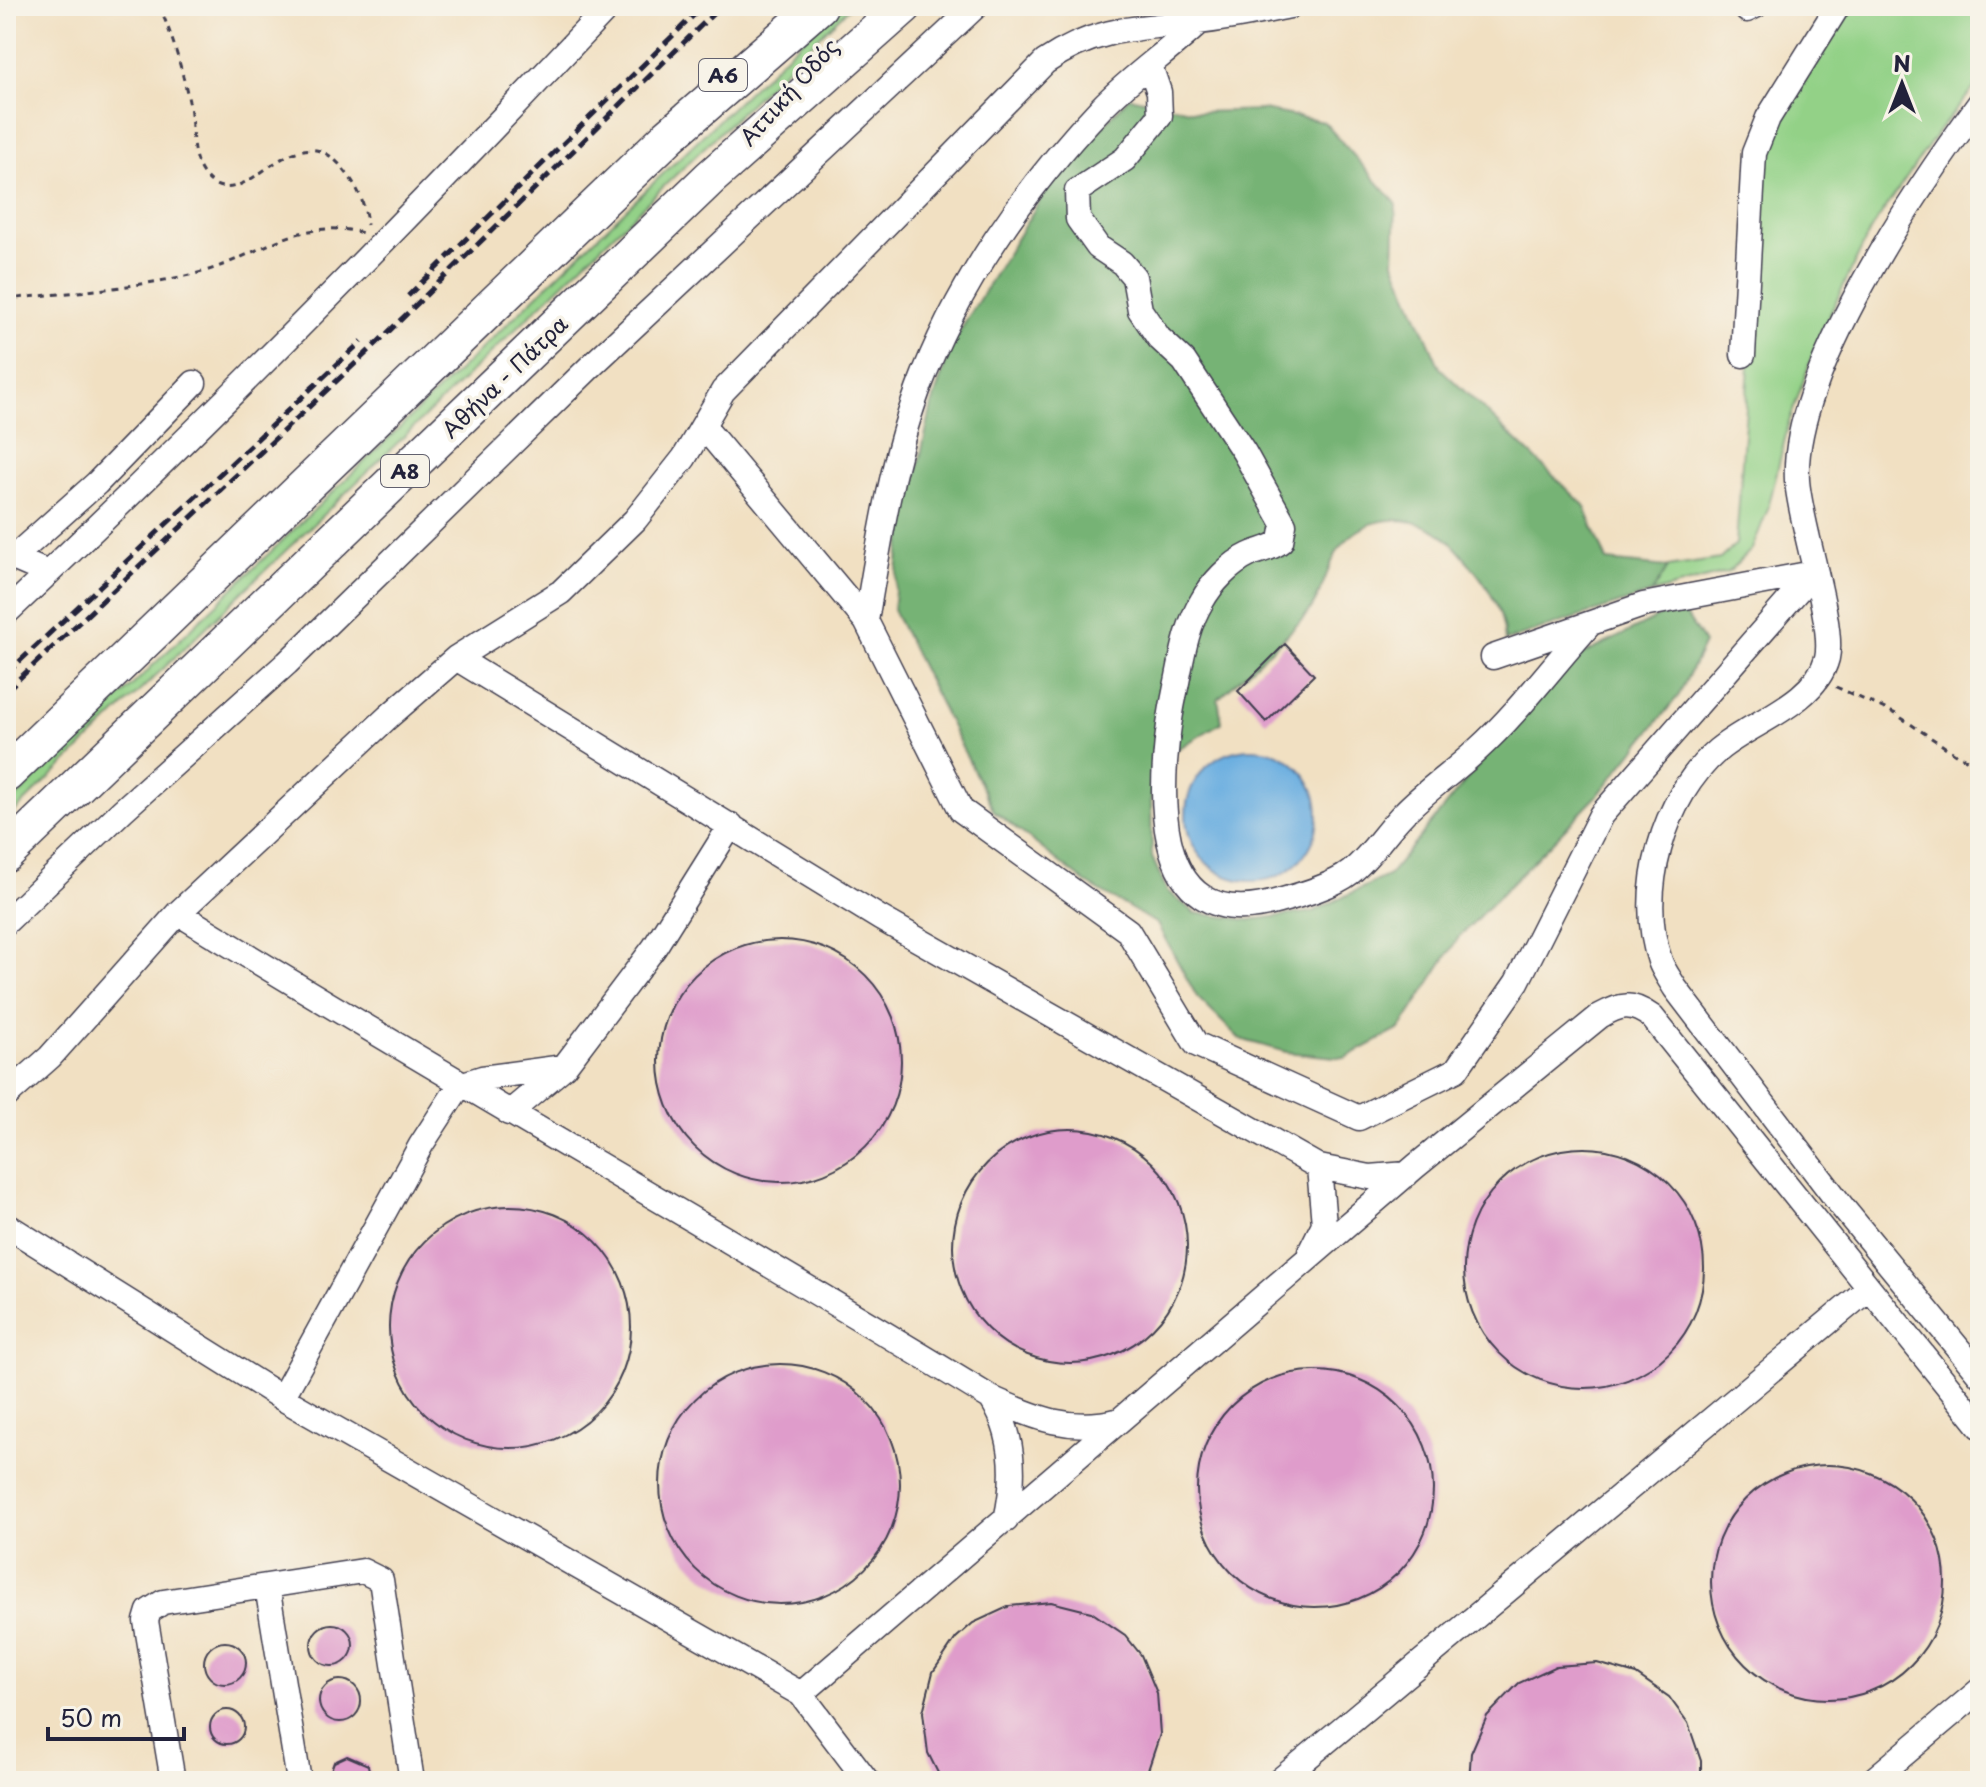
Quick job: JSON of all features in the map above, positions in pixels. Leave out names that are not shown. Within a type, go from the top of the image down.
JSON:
[{"type":"highway","name":"Α6","points":[[669,136],[784,6]]},
{"type":"highway","name":"Α8","points":[[6,774],[669,136],[819,6]]},
{"type":"highway","name":"Αττική Οδός","points":[[710,178],[815,56],[869,6]]},
{"type":"highway","name":"Αθήνα - Πάτρα","points":[[6,854],[710,178],[904,6]]},
{"type":"street","points":[[6,613],[179,450],[390,238],[609,6]]},
{"type":"street","points":[[6,922],[123,810],[287,663],[589,368],[976,6]]},
{"type":"street","points":[[6,1096],[50,1057],[178,913],[456,658],[561,592],[657,497],[723,391],[1045,62],[1073,43],[1108,32],[1208,14],[1290,6]]},
{"type":"street","points":[[1743,355],[1754,153],[1768,118],[1838,6]]},
{"type":"street","points":[[866,621],[883,520],[917,393],[938,340],[980,263],[1033,191],[1103,106],[1208,14]]},
{"type":"street","points":[[1150,66],[1159,92],[1160,116],[1125,159],[1077,191],[1078,219],[1098,247],[1122,263],[1134,277],[1140,310],[1159,338],[1196,378],[1244,452],[1284,524],[1281,541],[1270,550],[1250,554],[1227,569],[1202,600],[1186,636],[1165,739],[1168,847],[1182,876],[1209,901],[1233,910],[1254,909],[1298,896],[1351,873],[1404,812],[1480,749],[1590,624]]},
{"type":"street","points":[[1980,103],[1893,229],[1861,289],[1810,404],[1797,475],[1800,514],[1827,629],[1827,657],[1818,679],[1773,715],[1715,752],[1691,781],[1668,822],[1654,880],[1652,918],[1660,962],[1675,988],[1843,1208],[1980,1375]]},
{"type":"street","points":[[48,573],[13,558],[97,483],[194,383]]},
{"type":"street","points":[[703,426],[866,621],[961,810],[1128,931],[1196,1044],[1359,1118],[1456,1070],[1517,982],[1601,815],[1813,573]]},
{"type":"street","points":[[1493,657],[1643,605],[1813,573]]},
{"type":"street","points":[[456,658],[880,918],[1319,1167],[1370,1177],[1407,1174]]},
{"type":"street","points":[[509,1113],[564,1067],[654,948],[731,825]]},
{"type":"street","points":[[178,913],[460,1085],[991,1398],[1047,1422],[1073,1427],[1125,1419]]},
{"type":"street","points":[[801,1694],[1407,1174],[1600,1016],[1619,1005],[1636,1006],[1652,1017],[1980,1426]]},
{"type":"street","points":[[282,1398],[421,1145],[460,1085],[482,1078],[564,1067]]},
{"type":"street","points":[[1302,1264],[1320,1237],[1324,1224],[1319,1167]]},
{"type":"street","points":[[6,1225],[282,1398],[801,1694],[867,1781]]},
{"type":"street","points":[[1279,1781],[1868,1289]]},
{"type":"street","points":[[991,1398],[1003,1416],[1014,1472],[1006,1520]]},
{"type":"street","points":[[173,1781],[146,1621],[149,1611],[163,1602],[363,1571],[381,1580],[412,1781]]},
{"type":"street","points":[[267,1586],[299,1781]]},
{"type":"street","points":[[1872,1781],[1980,1690]]},
{"type":"path","points":[[6,299],[156,282],[199,273],[295,232],[327,228],[368,234],[359,190],[325,150],[309,147],[237,184],[220,186],[207,179],[198,164],[182,72],[159,6]]},
{"type":"path","points":[[1818,679],[1894,713],[1957,755],[1980,765]]},
{"type":"green space","points":[[837,6],[851,6],[6,820],[6,807]]},
{"type":"green space","points":[[1846,6],[1980,6],[1980,81],[1940,129],[1870,231],[1819,337],[1789,422],[1768,509],[1752,549],[1729,572],[1652,593],[1668,567],[1720,559],[1736,544],[1753,311],[1759,155]]},
{"type":"green space","points":[[1129,97],[1199,112],[1263,110],[1324,122],[1396,203],[1394,262],[1440,368],[1584,505],[1607,561],[1668,567],[1652,593],[1505,641],[1500,614],[1489,590],[1464,557],[1442,535],[1412,522],[1396,520],[1365,527],[1351,536],[1339,549],[1307,614],[1218,699],[1222,722],[1168,755],[1151,794],[1152,857],[1167,891],[1195,913],[1249,920],[1312,912],[1389,875],[1558,667],[1662,615],[1686,615],[1704,643],[1679,695],[1599,794],[1459,937],[1400,1029],[1345,1058],[1286,1052],[1240,1039],[1197,997],[1157,924],[1086,883],[994,811],[893,610],[899,553],[932,405],[952,344],[1048,187]]},
{"type":"water","points":[[1252,749],[1277,754],[1299,768],[1313,790],[1318,815],[1313,840],[1299,862],[1277,876],[1252,881],[1227,876],[1205,862],[1191,840],[1186,815],[1191,790],[1205,768],[1227,754]]},
{"type":"building","points":[[1285,644],[1314,675],[1266,722],[1238,691]]},
{"type":"building","points":[[780,940],[826,949],[865,976],[892,1015],[901,1061],[892,1107],[865,1146],[826,1173],[780,1182],[734,1173],[695,1146],[668,1107],[659,1061],[668,1015],[695,976],[734,949]]},
{"type":"building","points":[[1070,1129],[1093,1131],[1115,1138],[1153,1163],[1178,1201],[1185,1223],[1185,1269],[1178,1291],[1153,1329],[1115,1354],[1093,1361],[1070,1363],[1047,1361],[1025,1354],[987,1329],[962,1291],[955,1269],[953,1246],[955,1223],[962,1201],[987,1163],[1025,1138],[1047,1131]]},
{"type":"building","points":[[1584,1148],[1607,1150],[1630,1157],[1651,1168],[1669,1183],[1684,1201],[1695,1222],[1702,1245],[1702,1291],[1695,1314],[1684,1335],[1669,1353],[1651,1368],[1630,1379],[1607,1386],[1584,1388],[1561,1386],[1538,1379],[1517,1368],[1499,1353],[1484,1335],[1473,1314],[1466,1291],[1464,1268],[1466,1245],[1473,1222],[1484,1201],[1499,1183],[1517,1168],[1538,1157],[1561,1150]]},
{"type":"building","points":[[510,1206],[534,1208],[556,1215],[596,1241],[622,1281],[629,1303],[629,1351],[622,1373],[596,1413],[556,1439],[534,1446],[510,1448],[486,1446],[464,1439],[424,1413],[398,1373],[391,1351],[389,1327],[391,1303],[398,1281],[424,1241],[464,1215],[486,1208]]},
{"type":"building","points":[[780,1364],[803,1366],[826,1373],[847,1384],[865,1399],[880,1417],[891,1438],[898,1461],[898,1507],[891,1530],[880,1551],[865,1569],[847,1584],[826,1595],[803,1602],[780,1604],[757,1602],[734,1595],[713,1584],[695,1569],[680,1551],[669,1530],[662,1507],[660,1484],[662,1461],[669,1438],[680,1417],[695,1399],[713,1384],[734,1373],[757,1366]]},
{"type":"building","points":[[1315,1371],[1338,1373],[1360,1380],[1381,1391],[1398,1406],[1413,1423],[1424,1444],[1431,1466],[1431,1512],[1424,1534],[1413,1555],[1398,1572],[1381,1587],[1360,1598],[1338,1605],[1315,1607],[1292,1605],[1270,1598],[1249,1587],[1232,1572],[1217,1555],[1206,1534],[1199,1512],[1197,1489],[1199,1466],[1206,1444],[1217,1423],[1232,1406],[1249,1391],[1270,1380],[1292,1373]]},
{"type":"building","points":[[1828,1465],[1873,1474],[1893,1485],[1910,1500],[1925,1517],[1936,1537],[1945,1582],[1936,1627],[1925,1647],[1910,1664],[1893,1679],[1873,1690],[1828,1699],[1783,1690],[1763,1679],[1746,1664],[1731,1647],[1720,1627],[1711,1582],[1720,1537],[1731,1517],[1746,1500],[1763,1485],[1783,1474]]},
{"type":"building","points":[[1051,1602],[1091,1612],[1125,1635],[1141,1655],[1157,1693],[1160,1734],[1147,1773],[1142,1781],[942,1781],[928,1753],[923,1712],[933,1672],[956,1638],[973,1623],[1010,1606]]},
{"type":"building","points":[[332,1624],[347,1630],[353,1645],[347,1660],[332,1666],[317,1660],[311,1645],[317,1630]]},
{"type":"building","points":[[225,1642],[240,1648],[246,1663],[240,1678],[225,1684],[210,1678],[204,1663],[210,1648]]},
{"type":"building","points":[[1597,1663],[1636,1674],[1669,1697],[1688,1723],[1701,1761],[1701,1781],[1469,1781],[1471,1753],[1487,1716],[1519,1683],[1556,1666]]},
{"type":"building","points":[[340,1680],[355,1686],[361,1701],[355,1716],[340,1722],[325,1716],[319,1701],[325,1686]]},
{"type":"building","points":[[227,1710],[239,1715],[244,1727],[239,1739],[227,1744],[215,1739],[210,1727],[215,1715]]},
{"type":"building","points":[[347,1756],[368,1765],[371,1781],[327,1781],[334,1762]]},
{"type":"railway","points":[[408,296],[703,6]]},
{"type":"railway","points":[[6,691],[375,345],[721,6]]},
{"type":"railway","points":[[6,674],[362,341]]}]
